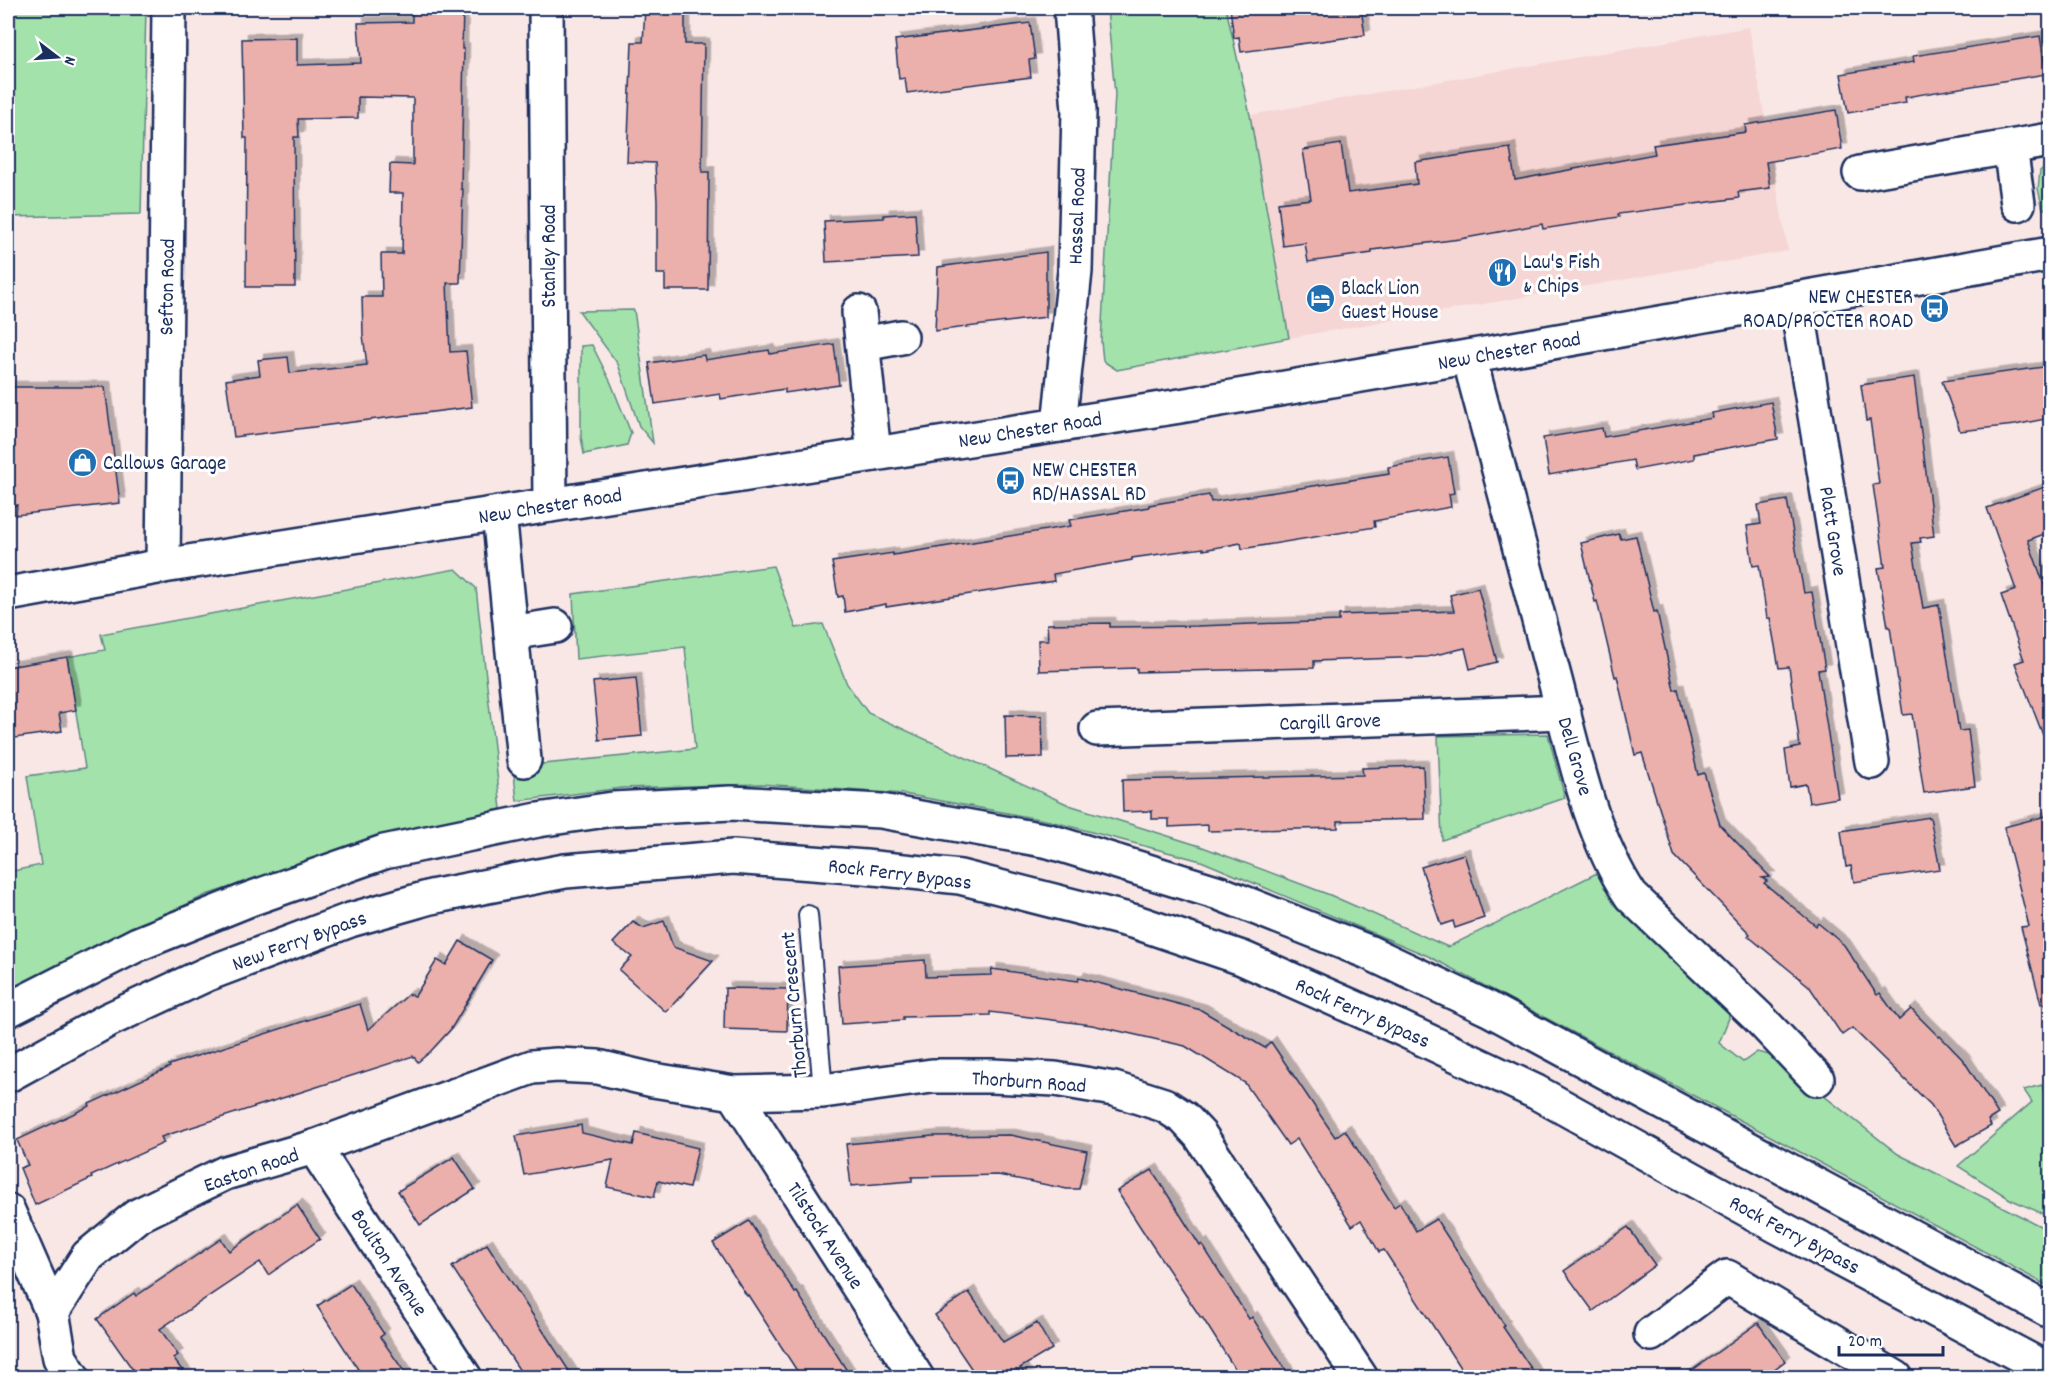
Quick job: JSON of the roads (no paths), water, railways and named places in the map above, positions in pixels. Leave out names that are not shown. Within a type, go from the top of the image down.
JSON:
[{"type":"main road","name":"Sefton Road","points":[[163,566],[155,346],[155,261],[169,8]]},
{"type":"main road","name":"Stanley Road","points":[[546,8],[550,505]]},
{"type":"main road","name":"Hassal Road","points":[[1059,424],[1075,271],[1079,111],[1071,8]]},
{"type":"main road","points":[[1860,173],[2050,140]]},
{"type":"main road","points":[[2010,147],[2018,204]]},
{"type":"main road","name":"New Chester Road","points":[[8,594],[163,566],[1469,357],[2050,254]]},
{"type":"main road","name":"Platt Grove","points":[[1796,299],[1872,762]]},
{"type":"main road","points":[[859,312],[874,454]]},
{"type":"main road","points":[[863,344],[902,337]]},
{"type":"main road","name":"Dell Grove","points":[[1469,357],[1572,745],[1598,831],[1617,874],[1631,896],[1759,1018],[1817,1079]]},
{"type":"main road","points":[[499,513],[524,760]]},
{"type":"main road","points":[[511,633],[555,626]]},
{"type":"main road","name":"Cargill Grove","points":[[1097,729],[1564,712]]},
{"type":"main road","points":[[8,1010],[138,945],[250,899],[384,852],[538,820],[614,809],[731,803],[881,811],[1049,841],[1220,893],[1368,952],[1489,1009],[2050,1311]]},
{"type":"main road","name":"Rock Ferry Bypass","points":[[612,867],[733,857],[960,877],[1137,922],[1242,958],[1398,1027],[1536,1092],[1777,1226],[2050,1371]]},
{"type":"main road","name":"New Ferry Bypass","points":[[8,1075],[108,1020],[207,974],[350,920],[431,897],[565,871],[612,867]]},
{"type":"main road","name":"Thorburn Road","points":[[557,1065],[598,1067],[653,1080],[734,1093],[823,1091],[932,1076],[1055,1079],[1114,1089],[1164,1105],[1184,1118],[1200,1135],[1360,1377]]},
{"type":"main road","name":"Easton Road","points":[[52,1312],[88,1256],[137,1215],[225,1173],[314,1147],[532,1067],[557,1065]]},
{"type":"main road","name":"Tilstock Avenue","points":[[734,1093],[917,1377]]},
{"type":"main road","name":"Boulton Avenue","points":[[314,1147],[465,1377]]},
{"type":"main road","points":[[8,1211],[52,1312],[60,1358],[73,1377]]},
{"type":"main road","points":[[1651,1334],[1727,1277],[1896,1377]]},
{"type":"lane","name":"Thorburn Crescent","points":[[808,915],[823,1091]]},
{"type":"place","name":"Lau's Fish & Chips","points":[[1502,273]]},
{"type":"place","name":"Black Lion Guest House","points":[[1320,299]]},
{"type":"place","name":"NEW CHESTER ROAD/PROCTER ROAD","points":[[1934,308]]},
{"type":"place","name":"Callows Garage","points":[[82,462]]},
{"type":"place","name":"NEW CHESTER RD/HASSAL RD","points":[[1011,481]]}]
